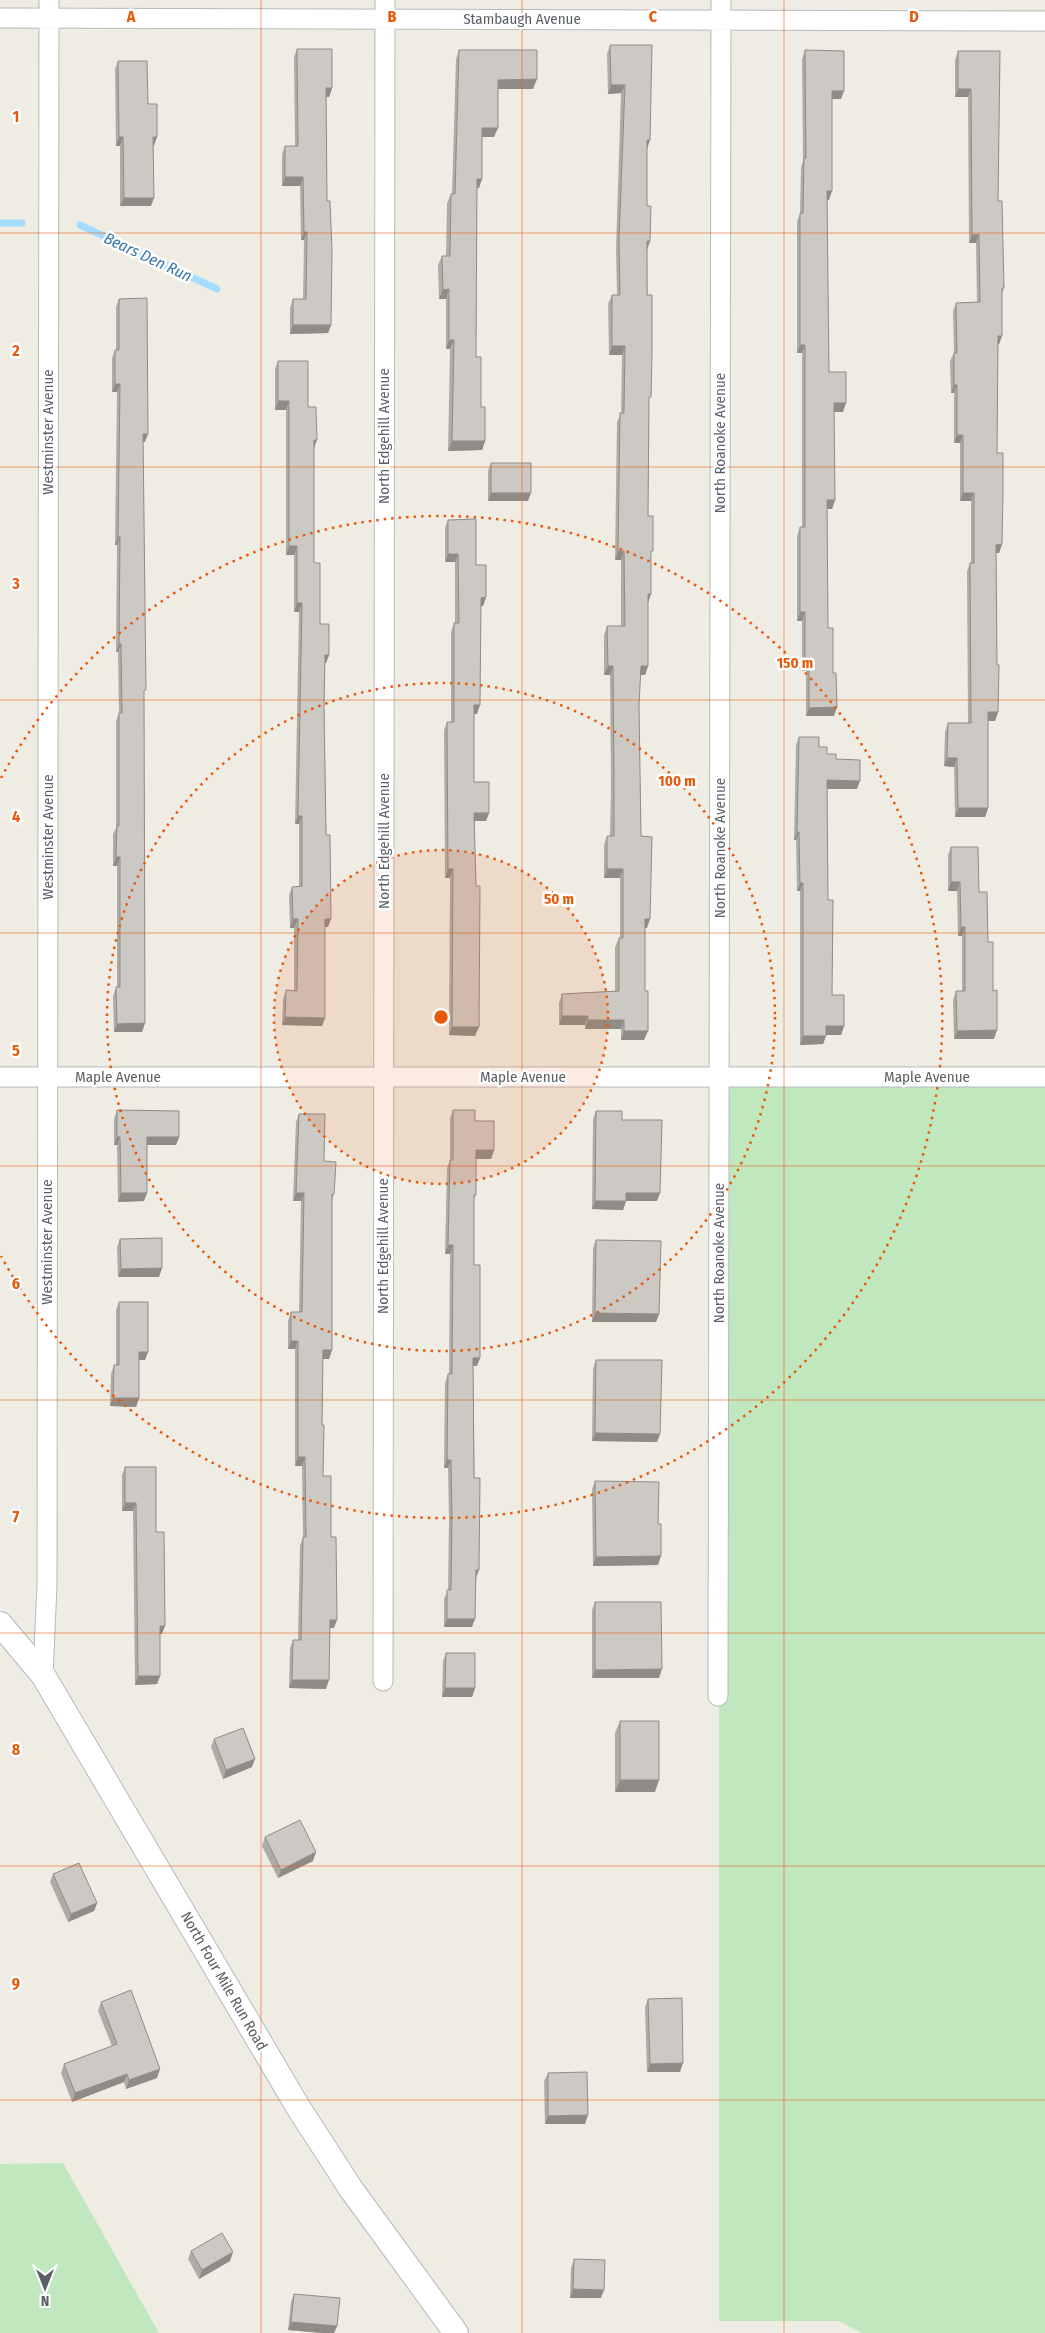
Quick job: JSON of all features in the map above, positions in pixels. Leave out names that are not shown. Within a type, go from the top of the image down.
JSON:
[{"type":"street","name":"North Edgehill Avenue","points":[[383,1682],[385,0]]},
{"type":"street","name":"North Roanoke Avenue","points":[[718,1696],[721,0]]},
{"type":"street","name":"Stambaugh Avenue","points":[[0,18],[49,9],[385,19],[1045,21]]},
{"type":"street","name":"Westminster Avenue","points":[[42,1675],[47,1585],[49,9]]},
{"type":"street","name":"Maple Avenue","points":[[0,1077],[1045,1077]]},
{"type":"street","name":"North Four Mile Run Road","points":[[0,1624],[42,1675],[298,2108],[351,2189],[456,2333]]},
{"type":"green space","points":[[719,1077],[1045,1077],[1045,2333],[862,2333],[839,2321],[719,2321]]},
{"type":"green space","points":[[63,2163],[159,2333],[0,2333],[0,2164]]},
{"type":"building","points":[[610,45],[652,45],[650,140],[647,140],[647,206],[651,206],[650,241],[647,241],[647,295],[652,295],[648,516],[653,516],[653,551],[651,551],[651,594],[648,594],[648,666],[641,666],[639,706],[641,836],[652,837],[650,919],[645,919],[645,991],[648,991],[648,1031],[624,1031],[624,1020],[588,1020],[588,1016],[562,1016],[562,994],[619,991],[619,938],[623,938],[623,869],[607,869],[607,836],[614,836],[614,776],[613,666],[608,666],[607,626],[625,626],[624,551],[618,551],[620,413],[624,413],[625,346],[612,346],[612,295],[620,295],[619,240],[625,85],[611,85]]},
{"type":"building","points":[[297,49],[332,49],[332,88],[326,88],[327,201],[330,201],[332,251],[331,325],[293,325],[293,299],[306,299],[307,232],[304,232],[303,177],[285,177],[285,146],[298,146]]},
{"type":"building","points":[[459,50],[537,50],[537,79],[498,80],[498,128],[482,128],[482,179],[477,179],[476,357],[481,357],[481,407],[485,407],[485,441],[452,441],[454,340],[449,340],[449,289],[443,290],[442,256],[450,256],[451,194],[455,194]]},
{"type":"building","points":[[805,50],[844,51],[844,91],[832,91],[832,191],[827,191],[829,372],[846,372],[846,403],[834,403],[835,500],[827,500],[828,628],[833,628],[833,673],[836,673],[837,707],[809,708],[809,662],[805,662],[805,612],[800,612],[800,527],[805,527],[805,345],[800,345],[800,213],[803,213],[804,158],[806,158]]},
{"type":"building","points":[[958,51],[1000,51],[998,201],[1002,201],[1004,288],[1002,288],[1002,336],[998,336],[997,453],[1003,453],[1003,493],[1002,544],[996,545],[997,665],[999,665],[998,712],[988,712],[988,808],[958,808],[957,758],[947,758],[948,723],[971,723],[970,563],[974,563],[974,493],[963,493],[963,435],[957,435],[957,385],[954,385],[954,353],[957,353],[956,303],[980,302],[979,234],[972,235],[971,89],[958,89]]},
{"type":"building","points":[[118,61],[147,61],[148,104],[157,104],[157,137],[153,137],[154,198],[124,198],[123,137],[119,137]]},
{"type":"building","points":[[147,298],[148,434],[143,434],[146,690],[144,690],[145,1023],[117,1024],[116,987],[120,987],[120,857],[116,857],[117,826],[119,826],[119,713],[122,713],[121,644],[119,644],[120,537],[118,537],[120,384],[115,384],[115,350],[119,350],[119,299]]},
{"type":"building","points":[[278,361],[308,361],[308,407],[316,407],[317,440],[314,440],[314,563],[320,563],[320,624],[329,624],[329,655],[325,655],[324,706],[326,835],[330,835],[331,919],[325,919],[325,1018],[285,1017],[286,990],[297,991],[298,919],[293,919],[292,887],[302,886],[302,816],[298,816],[302,603],[297,603],[297,546],[289,546],[289,401],[278,401]]},
{"type":"building","points":[[491,463],[531,463],[531,493],[491,493]]},
{"type":"building","points":[[476,519],[476,565],[486,565],[486,597],[481,598],[480,705],[474,705],[474,782],[489,782],[489,813],[474,813],[476,886],[480,886],[479,1027],[452,1027],[453,869],[448,869],[447,722],[454,722],[454,623],[459,623],[458,554],[448,554],[448,520]]},
{"type":"building","points":[[799,737],[819,737],[819,747],[827,747],[827,754],[836,754],[836,759],[860,760],[860,781],[827,780],[828,900],[833,900],[832,995],[844,995],[844,1026],[826,1026],[826,1036],[803,1036],[803,883],[800,883],[799,832],[797,832]]},
{"type":"building","points":[[951,847],[978,847],[979,892],[987,892],[988,942],[993,942],[993,991],[997,990],[997,1030],[957,1031],[956,991],[965,991],[965,927],[961,927],[960,882],[951,882]]},
{"type":"building","points":[[117,1110],[179,1111],[179,1137],[147,1137],[147,1193],[121,1193],[120,1137],[117,1137]]},
{"type":"building","points":[[453,1110],[475,1110],[475,1121],[494,1121],[494,1150],[476,1150],[476,1195],[474,1195],[474,1265],[480,1265],[480,1358],[473,1358],[474,1478],[480,1478],[479,1570],[476,1570],[475,1619],[447,1619],[447,1590],[451,1590],[452,1513],[451,1460],[447,1460],[448,1374],[452,1374],[453,1245],[448,1245],[450,1160],[453,1160]]},
{"type":"building","points":[[596,1111],[622,1111],[622,1120],[662,1120],[660,1193],[626,1193],[626,1201],[595,1201]]},
{"type":"building","points":[[299,1114],[325,1114],[324,1161],[336,1162],[334,1194],[332,1194],[332,1350],[323,1350],[323,1476],[331,1476],[331,1537],[336,1537],[337,1620],[330,1620],[329,1680],[292,1680],[293,1640],[301,1640],[303,1537],[306,1537],[305,1457],[298,1457],[298,1341],[291,1341],[291,1312],[302,1312],[304,1193],[296,1193]]},
{"type":"building","points":[[162,1238],[162,1268],[121,1269],[120,1239]]},
{"type":"building","points":[[596,1240],[661,1241],[659,1314],[595,1313]]},
{"type":"building","points":[[119,1302],[148,1302],[148,1352],[139,1352],[139,1398],[113,1398],[114,1365],[119,1365]]},
{"type":"building","points":[[596,1360],[662,1360],[660,1434],[595,1433]]},
{"type":"building","points":[[125,1467],[156,1467],[156,1532],[164,1532],[165,1626],[160,1626],[160,1676],[138,1676],[136,1503],[125,1503]]},
{"type":"building","points":[[595,1481],[659,1482],[658,1524],[661,1524],[661,1556],[596,1557]]},
{"type":"building","points":[[595,1602],[661,1602],[662,1669],[595,1670]]},
{"type":"building","points":[[446,1653],[475,1653],[475,1688],[445,1688]]},
{"type":"building","points":[[620,1721],[659,1721],[659,1780],[620,1780]]},
{"type":"building","points":[[243,1728],[255,1759],[226,1770],[214,1739]]},
{"type":"building","points":[[300,1820],[316,1852],[281,1870],[265,1837]]},
{"type":"building","points":[[79,1863],[97,1903],[71,1914],[53,1874]]},
{"type":"building","points":[[131,1990],[160,2069],[129,2080],[127,2074],[75,2093],[64,2064],[117,2044],[101,2002]]},
{"type":"building","points":[[682,1998],[683,2063],[650,2064],[648,1999]]},
{"type":"building","points":[[587,2072],[588,2115],[548,2116],[548,2073]]},
{"type":"building","points":[[222,2233],[233,2252],[202,2270],[191,2251]]},
{"type":"building","points":[[574,2259],[605,2260],[604,2290],[573,2289]]},
{"type":"building","points":[[294,2294],[340,2298],[337,2326],[291,2322]]},
{"type":"waterway","name":"Bears Den Run","points":[[0,223],[22,223]]},
{"type":"waterway","name":"Bears Den Run","points":[[80,225],[217,289]]}]
